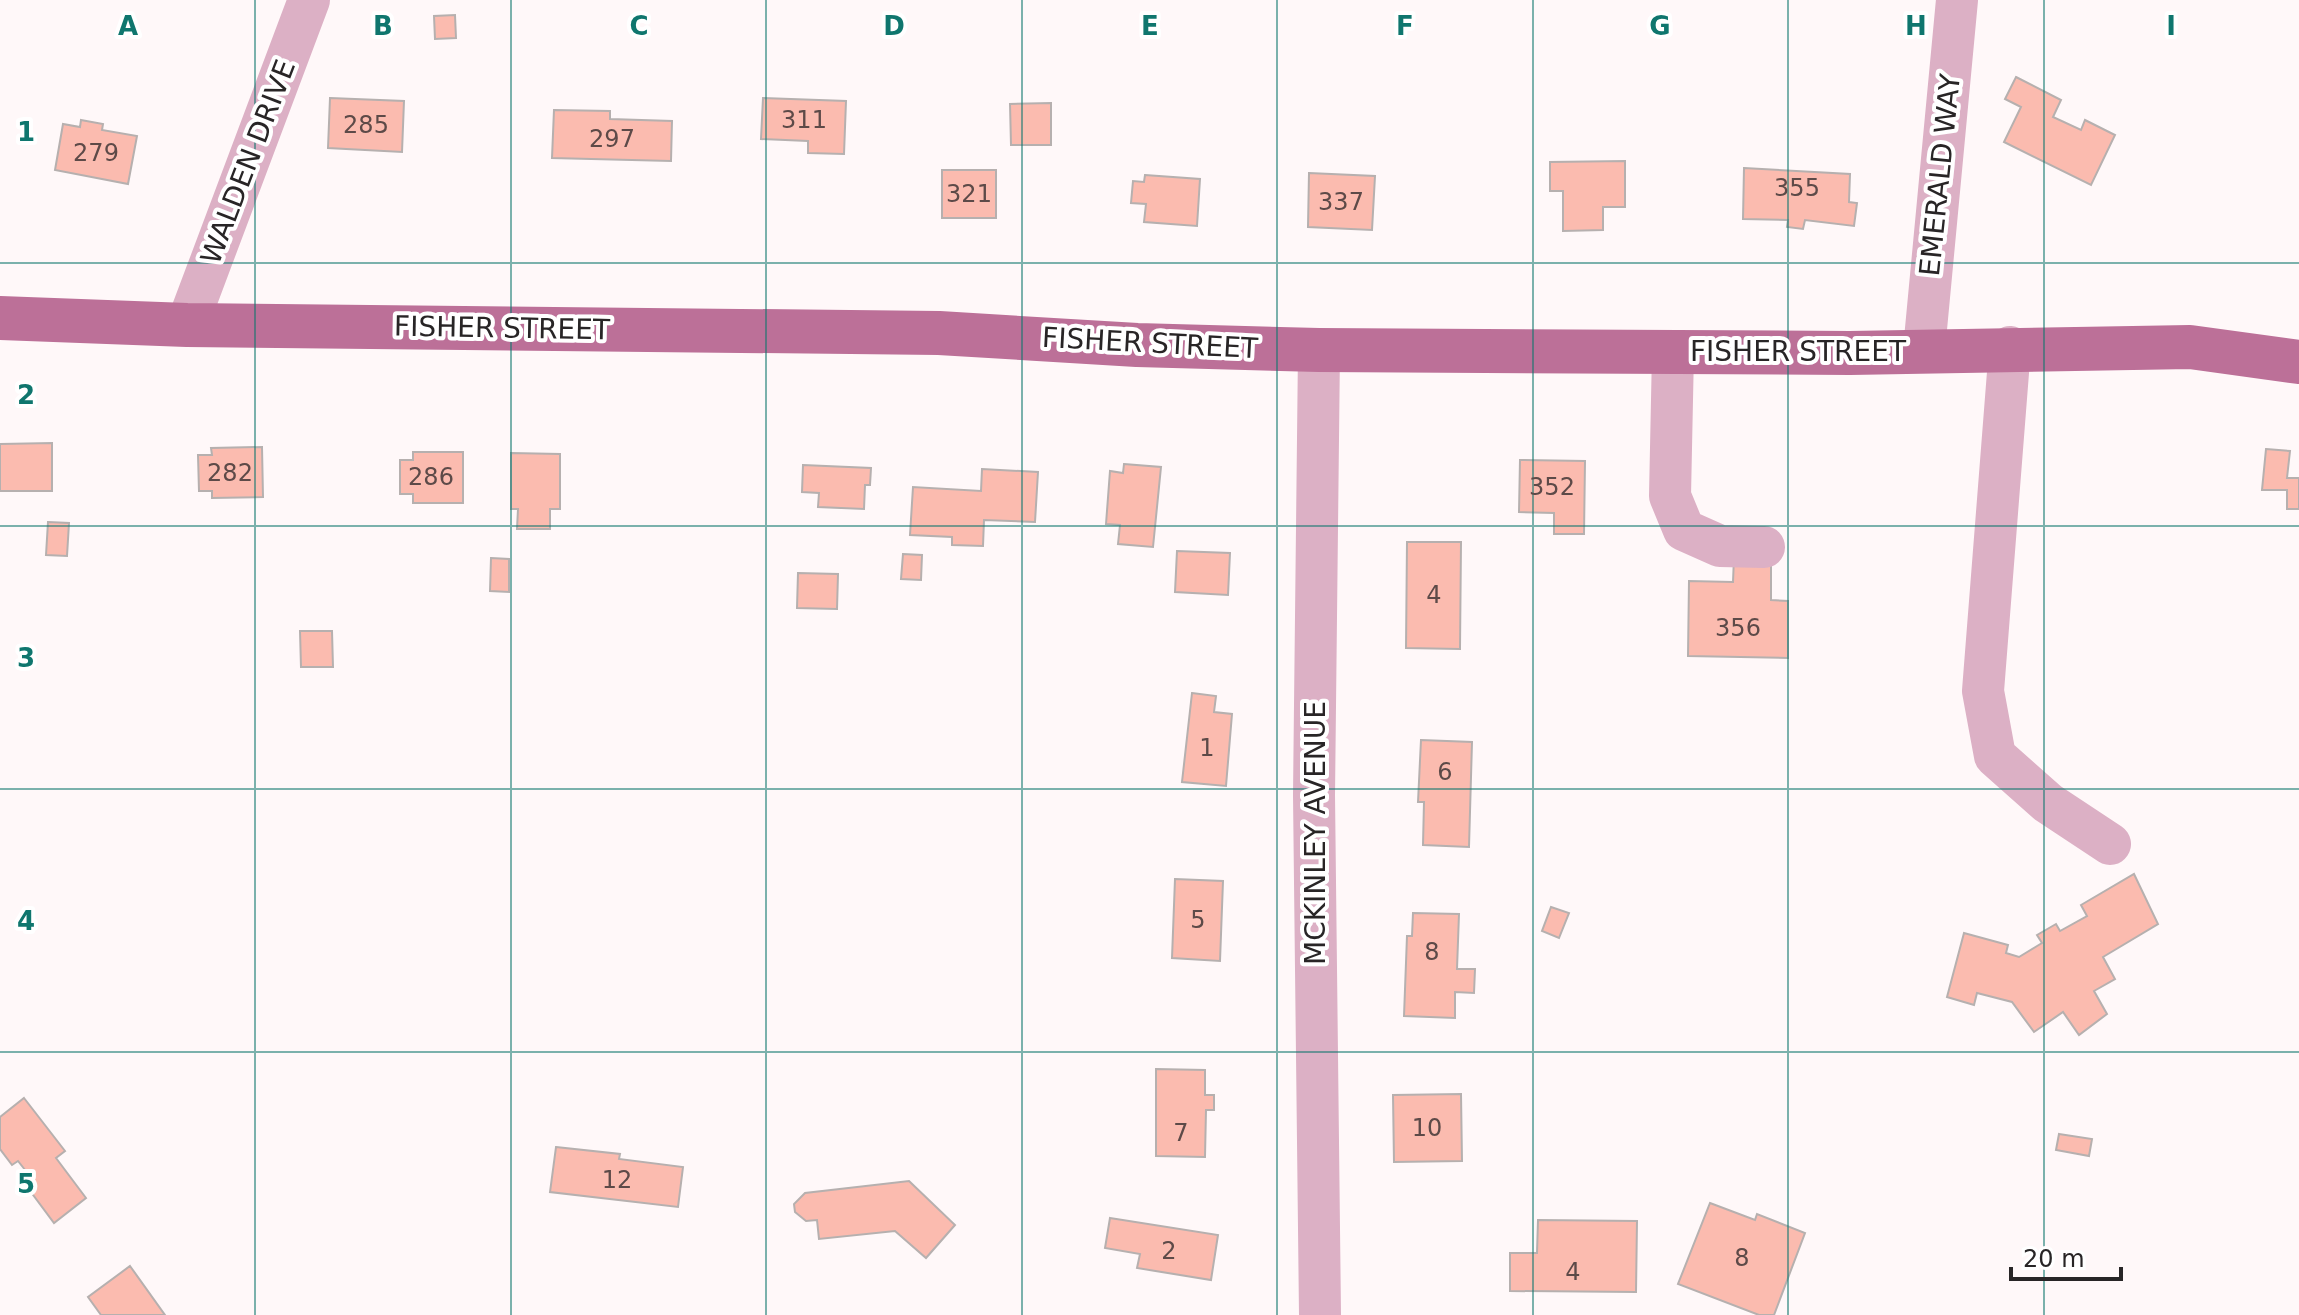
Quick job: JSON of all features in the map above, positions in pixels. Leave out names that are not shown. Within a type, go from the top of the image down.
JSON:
[{"type":"main road","name":"FISHER STREET","points":[[0,318],[187,325],[939,333],[1137,345],[1319,350],[1673,352],[2190,347],[2299,362]]},
{"type":"street","name":"WALDEN DRIVE","points":[[187,325],[309,0]]},
{"type":"street","name":"EMERALD WAY","points":[[1924,350],[1957,0]]},
{"type":"street","points":[[2010,347],[1983,691],[1995,756],[2048,803],[2110,844]]},
{"type":"street","name":"MCKINLEY AVENUE","points":[[1319,350],[1314,795],[1320,1315]]},
{"type":"street","points":[[1673,352],[1670,496],[1684,530],[1720,546],[1764,547]]},
{"type":"building","points":[[455,15],[456,38],[435,39],[434,16]]},
{"type":"building","points":[[2016,77],[2061,100],[2053,117],[2081,130],[2085,120],[2115,135],[2091,185],[2004,142],[2021,107],[2005,99]]},
{"type":"building","points":[[330,98],[404,101],[402,152],[328,148]]},
{"type":"building","points":[[763,98],[846,101],[844,154],[808,153],[808,141],[761,139]]},
{"type":"building","points":[[1051,103],[1051,145],[1011,145],[1010,104]]},
{"type":"building","points":[[554,110],[610,111],[610,119],[672,121],[671,161],[552,158]]},
{"type":"building","points":[[81,120],[103,124],[102,130],[137,136],[128,184],[55,170],[63,124],[80,127]]},
{"type":"building","points":[[1625,161],[1625,207],[1603,207],[1603,230],[1563,231],[1563,191],[1550,191],[1550,162]]},
{"type":"building","points":[[1744,168],[1850,174],[1849,202],[1857,203],[1854,226],[1805,220],[1803,229],[1787,227],[1788,220],[1743,219]]},
{"type":"building","points":[[942,170],[996,170],[996,218],[942,218]]},
{"type":"building","points":[[1309,173],[1375,176],[1372,230],[1308,227]]},
{"type":"building","points":[[1145,175],[1200,179],[1197,226],[1144,222],[1146,204],[1131,203],[1133,181],[1144,182]]},
{"type":"building","points":[[52,443],[52,491],[0,491],[0,444]]},
{"type":"building","points":[[262,447],[263,497],[212,498],[212,491],[199,491],[198,455],[212,455],[211,448]]},
{"type":"building","points":[[2266,449],[2290,451],[2287,478],[2299,478],[2299,509],[2287,509],[2287,490],[2262,490]]},
{"type":"building","points":[[413,452],[463,452],[463,503],[413,503],[413,494],[400,494],[400,460],[413,460]]},
{"type":"building","points":[[511,453],[560,454],[560,509],[550,509],[550,529],[517,529],[518,509],[511,509]]},
{"type":"building","points":[[1520,460],[1585,461],[1584,534],[1554,534],[1554,513],[1519,512]]},
{"type":"building","points":[[1124,464],[1161,467],[1153,547],[1118,544],[1120,525],[1106,524],[1110,471],[1123,473]]},
{"type":"building","points":[[803,465],[871,468],[870,485],[865,485],[864,509],[818,507],[819,493],[802,492]]},
{"type":"building","points":[[982,469],[1038,472],[1035,522],[984,520],[983,546],[952,545],[952,537],[910,535],[913,487],[981,491]]},
{"type":"building","points":[[48,522],[69,523],[67,556],[46,555]]},
{"type":"building","points":[[1407,542],[1461,542],[1460,649],[1406,648]]},
{"type":"building","points":[[1177,551],[1230,553],[1228,595],[1175,592]]},
{"type":"building","points":[[903,554],[922,555],[921,580],[901,579]]},
{"type":"building","points":[[1734,557],[1771,558],[1771,600],[1788,601],[1788,658],[1688,656],[1689,581],[1733,582]]},
{"type":"building","points":[[491,558],[509,559],[509,592],[490,591]]},
{"type":"building","points":[[798,573],[838,574],[837,609],[797,608]]},
{"type":"building","points":[[300,631],[332,631],[333,667],[301,667]]},
{"type":"building","points":[[1192,693],[1216,696],[1214,712],[1232,714],[1226,786],[1182,782]]},
{"type":"building","points":[[1421,740],[1472,742],[1469,847],[1423,845],[1424,802],[1418,802]]},
{"type":"building","points":[[2134,874],[2158,924],[2103,957],[2115,979],[2094,991],[2107,1014],[2079,1035],[2063,1012],[2034,1032],[2012,1002],[1977,993],[1974,1005],[1947,997],[1964,933],[2008,945],[2006,953],[2019,957],[2042,943],[2037,935],[2056,924],[2060,931],[2087,916],[2081,905]]},
{"type":"building","points":[[1175,879],[1223,881],[1220,961],[1172,958]]},
{"type":"building","points":[[1551,907],[1569,913],[1559,938],[1542,931]]},
{"type":"building","points":[[1413,913],[1459,914],[1457,969],[1475,969],[1474,993],[1455,992],[1455,1018],[1404,1016],[1407,936],[1412,936]]},
{"type":"building","points":[[1156,1069],[1205,1070],[1205,1095],[1214,1095],[1214,1110],[1206,1110],[1205,1157],[1156,1156]]},
{"type":"building","points":[[1461,1094],[1462,1161],[1394,1162],[1393,1095]]},
{"type":"building","points":[[24,1098],[65,1151],[56,1158],[86,1198],[54,1223],[22,1180],[29,1175],[18,1161],[12,1165],[0,1149],[0,1117]]},
{"type":"building","points":[[2059,1134],[2092,1139],[2089,1156],[2056,1150]]},
{"type":"building","points":[[556,1147],[620,1154],[619,1159],[683,1167],[678,1207],[550,1192]]},
{"type":"building","points":[[909,1181],[955,1225],[926,1258],[895,1231],[819,1239],[817,1220],[806,1221],[795,1212],[794,1204],[805,1193]]},
{"type":"building","points":[[1710,1203],[1755,1220],[1757,1214],[1805,1233],[1774,1315],[1759,1315],[1678,1284]]},
{"type":"building","points":[[1110,1218],[1218,1235],[1211,1280],[1137,1268],[1140,1254],[1105,1248]]},
{"type":"building","points":[[1538,1220],[1637,1221],[1636,1292],[1510,1291],[1510,1253],[1537,1253]]},
{"type":"building","points":[[130,1266],[165,1315],[101,1315],[88,1297]]}]
